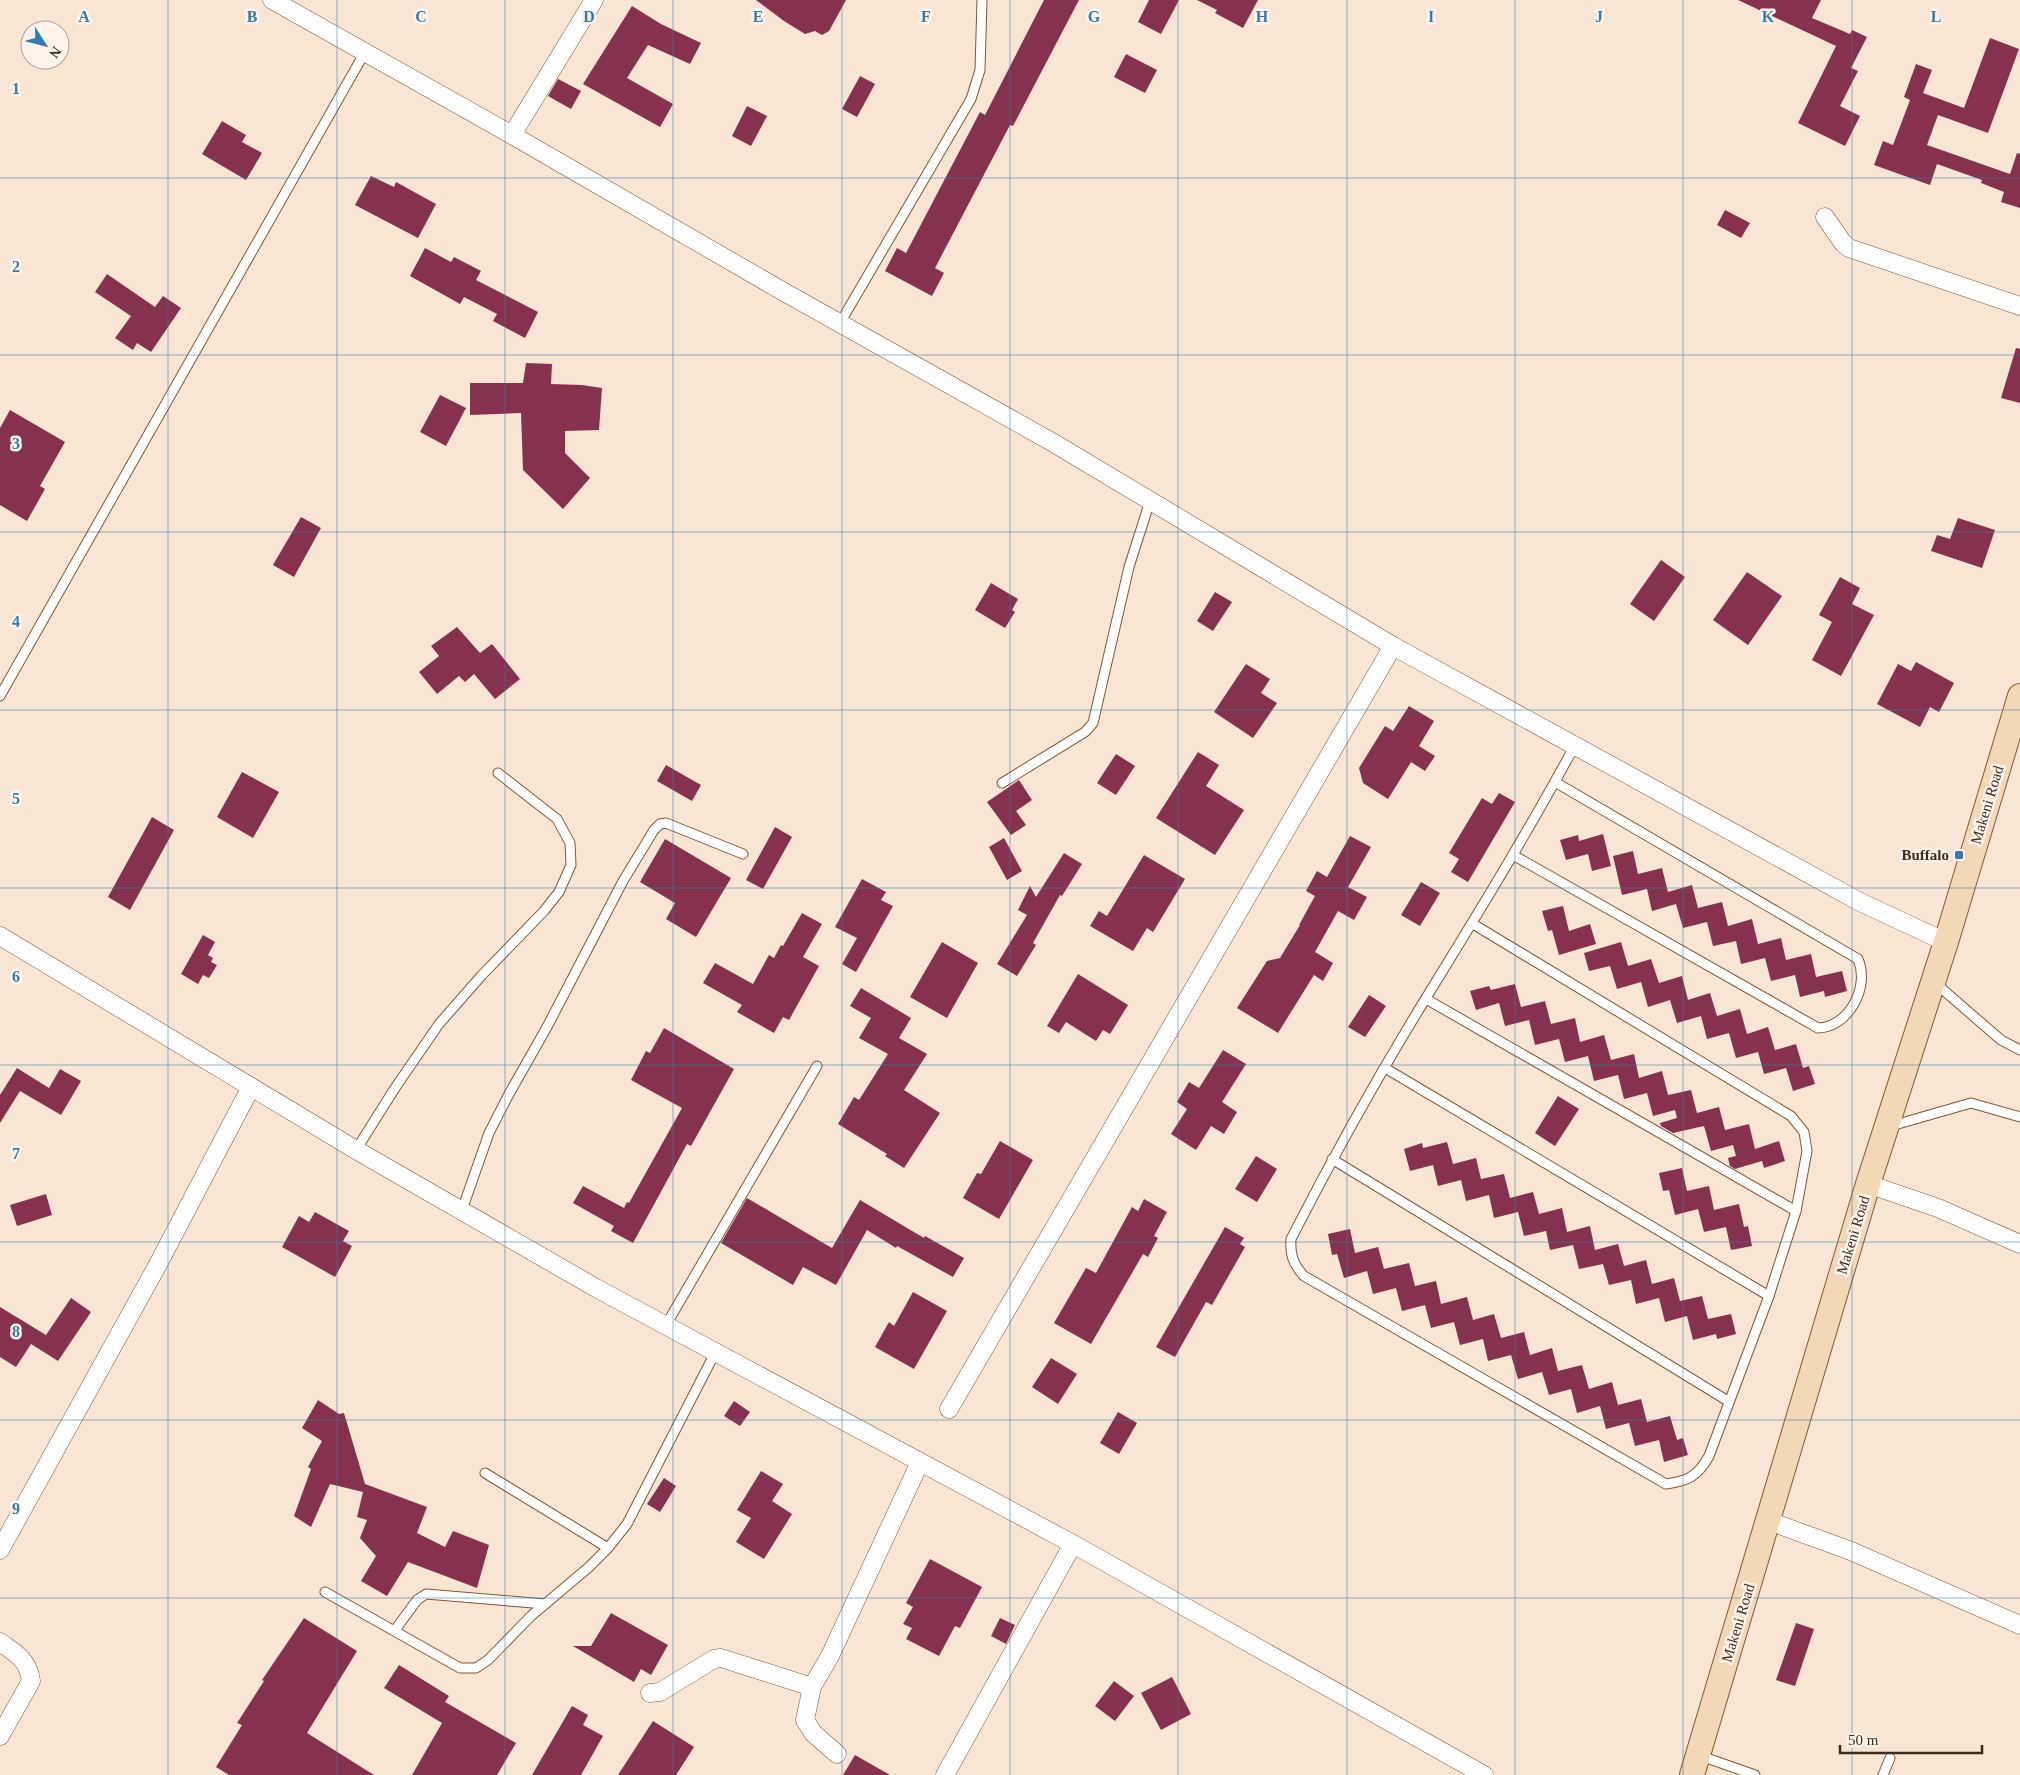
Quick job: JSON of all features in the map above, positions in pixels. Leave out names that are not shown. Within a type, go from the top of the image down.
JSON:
[{"type":"main road","name":"Makeni Road","points":[[1695,1765],[1868,1184],[1934,981],[2020,696]]},
{"type":"street","points":[[272,0],[1052,442],[1393,646],[1860,902],[1946,942]]},
{"type":"street","points":[[512,135],[594,0]]},
{"type":"street","points":[[1825,217],[1843,243],[1849,248],[2020,306]]},
{"type":"street","points":[[949,1409],[1393,646]]},
{"type":"street","points":[[0,936],[356,1150],[596,1288],[1073,1544],[1484,1775]]},
{"type":"street","points":[[0,1550],[156,1268],[251,1087]]},
{"type":"street","points":[[1868,1184],[1938,1208],[2020,1244]]},
{"type":"street","points":[[837,1754],[813,1732],[805,1720],[812,1687],[830,1656],[920,1462]]},
{"type":"street","points":[[1769,1521],[1851,1551],[2020,1625]]},
{"type":"street","points":[[945,1775],[1073,1544]]},
{"type":"street","points":[[0,1642],[25,1660],[30,1671],[30,1681],[0,1736]]},
{"type":"street","points":[[650,1693],[660,1692],[714,1659],[721,1658],[812,1687]]},
{"type":"lane","points":[[840,323],[971,99],[980,70],[982,0]]},
{"type":"lane","points":[[0,696],[365,52]]},
{"type":"lane","points":[[1002,783],[1086,732],[1092,722],[1129,567],[1150,501]]},
{"type":"lane","points":[[1472,924],[1791,1116],[1804,1132],[1807,1151],[1796,1211],[1769,1296],[1708,1456],[1703,1466],[1683,1482],[1666,1484],[1304,1276],[1291,1258],[1291,1239],[1332,1159],[1426,998],[1513,855],[1574,746]]},
{"type":"lane","points":[[356,1150],[395,1088],[440,1024],[482,975],[544,911],[559,892],[571,865],[570,843],[557,819],[498,773]]},
{"type":"lane","points":[[1513,855],[1818,1028],[1828,1028],[1848,1014],[1857,996],[1862,978],[1858,959],[1555,782]]},
{"type":"lane","points":[[462,1210],[489,1133],[623,881],[654,830],[660,824],[666,823],[743,854]]},
{"type":"lane","points":[[1934,981],[2001,1040],[2020,1050]]},
{"type":"lane","points":[[1426,998],[1796,1211]]},
{"type":"lane","points":[[666,1325],[817,1066]]},
{"type":"lane","points":[[1385,1068],[1769,1296]]},
{"type":"lane","points":[[1886,1128],[1971,1103],[2020,1117]]},
{"type":"lane","points":[[1332,1159],[1728,1402]]},
{"type":"lane","points":[[325,1592],[460,1668],[476,1668],[488,1660],[531,1616],[608,1548],[627,1524],[716,1351]]},
{"type":"lane","points":[[485,1473],[608,1548]]},
{"type":"lane","points":[[395,1630],[417,1600],[426,1594],[545,1604]]},
{"type":"lane","points":[[1883,1775],[1890,1758]]},
{"type":"lane","points":[[1695,1765],[1755,1775]]},
{"type":"building","points":[[756,0],[846,0],[829,31],[822,35],[815,31],[805,34]]},
{"type":"building","points":[[1044,0],[1079,0],[1013,126],[1010,125],[935,268],[944,273],[932,296],[885,271],[897,248],[906,253],[980,112],[985,115]]},
{"type":"building","points":[[1149,0],[1179,0],[1161,34],[1138,22]]},
{"type":"building","points":[[1197,0],[1258,0],[1243,28],[1215,13],[1217,10]]},
{"type":"building","points":[[1738,0],[1821,0],[1812,18],[1850,34],[1852,30],[1867,37],[1851,68],[1858,71],[1840,106],[1860,116],[1845,146],[1798,123],[1836,46]]},
{"type":"building","points":[[632,6],[661,24],[701,43],[690,64],[648,45],[627,78],[673,104],[660,127],[583,84]]},
{"type":"building","points":[[1990,38],[2019,49],[1988,133],[1938,115],[1927,145],[2010,174],[2017,153],[2020,154],[2020,208],[2001,202],[2004,192],[1981,183],[1982,180],[1937,164],[1930,185],[1874,165],[1883,141],[1893,145],[1910,100],[1904,97],[1916,64],[1932,70],[1923,93],[1964,108]]},
{"type":"building","points":[[1126,54],[1157,70],[1145,93],[1114,77]]},
{"type":"building","points":[[860,76],[875,84],[857,117],[842,109]]},
{"type":"building","points":[[558,79],[581,91],[571,109],[548,96]]},
{"type":"building","points":[[747,106],[767,116],[751,146],[732,136]]},
{"type":"building","points":[[222,121],[246,135],[242,142],[262,153],[246,180],[202,154]]},
{"type":"building","points":[[371,176],[394,187],[396,182],[436,204],[418,238],[355,205]]},
{"type":"building","points":[[1725,210],[1750,223],[1741,238],[1717,225]]},
{"type":"building","points":[[425,248],[451,262],[454,257],[481,271],[476,280],[538,312],[525,338],[493,321],[497,314],[464,297],[460,304],[410,276]]},
{"type":"building","points":[[107,274],[155,307],[163,296],[181,308],[151,352],[137,343],[133,350],[115,338],[131,316],[95,292]]},
{"type":"building","points":[[2016,348],[2020,349],[2020,403],[2001,398]]},
{"type":"building","points":[[526,363],[552,364],[551,384],[602,388],[599,430],[565,431],[565,453],[590,478],[563,509],[523,470],[521,413],[470,415],[470,383],[523,383]]},
{"type":"building","points":[[440,395],[466,408],[446,446],[420,432]]},
{"type":"building","points":[[10,410],[65,442],[40,486],[45,489],[27,521],[0,505],[0,428]]},
{"type":"building","points":[[301,517],[321,528],[294,577],[273,565]]},
{"type":"building","points":[[1958,518],[1995,530],[1982,568],[1931,551],[1937,535],[1950,539]]},
{"type":"building","points":[[1661,560],[1685,577],[1654,621],[1630,604]]},
{"type":"building","points":[[1747,572],[1782,596],[1748,645],[1713,620]]},
{"type":"building","points":[[1840,577],[1860,588],[1852,604],[1874,615],[1841,676],[1812,660],[1832,622],[1819,615]]},
{"type":"building","points":[[991,583],[1018,599],[1012,610],[1015,612],[1005,628],[975,610]]},
{"type":"building","points":[[1215,592],[1232,602],[1213,631],[1197,621]]},
{"type":"building","points":[[457,627],[480,653],[492,644],[520,679],[495,699],[474,674],[465,682],[459,676],[437,694],[419,672],[439,656],[431,646]]},
{"type":"building","points":[[1916,662],[1954,683],[1939,712],[1930,707],[1920,727],[1877,704],[1898,664],[1911,671]]},
{"type":"building","points":[[1246,664],[1270,679],[1261,693],[1277,703],[1253,738],[1214,712]]},
{"type":"building","points":[[1409,706],[1434,721],[1419,746],[1435,756],[1425,771],[1411,762],[1388,799],[1363,783],[1359,768],[1385,726],[1393,731]]},
{"type":"building","points":[[1198,752],[1219,765],[1206,786],[1244,810],[1215,855],[1156,818]]},
{"type":"building","points":[[1116,754],[1135,766],[1116,795],[1097,783]]},
{"type":"building","points":[[666,765],[701,785],[692,801],[657,781]]},
{"type":"building","points":[[242,772],[279,792],[253,838],[217,817]]},
{"type":"building","points":[[1019,780],[1032,800],[1016,811],[1026,825],[1011,835],[987,802]]},
{"type":"building","points":[[1499,793],[1515,802],[1468,882],[1451,872],[1459,859],[1449,853],[1482,798],[1492,804]]},
{"type":"building","points":[[152,817],[174,830],[130,910],[108,897]]},
{"type":"building","points":[[775,827],[792,837],[763,889],[746,880]]},
{"type":"building","points":[[1603,834],[1611,866],[1592,871],[1588,854],[1566,860],[1560,840],[1578,835],[1579,841]]},
{"type":"building","points":[[1350,836],[1371,847],[1348,887],[1367,897],[1354,920],[1338,911],[1315,952],[1333,963],[1323,981],[1314,975],[1278,1033],[1237,1008],[1267,961],[1280,958],[1315,896],[1306,891],[1317,871],[1327,877]]},
{"type":"building","points":[[1004,838],[1022,871],[1007,880],[989,847]]},
{"type":"building","points":[[665,839],[731,878],[696,937],[666,919],[675,903],[640,882]]},
{"type":"building","points":[[1633,851],[1638,874],[1662,868],[1668,892],[1692,885],[1698,908],[1722,902],[1728,926],[1752,919],[1758,944],[1781,938],[1786,960],[1811,954],[1816,977],[1842,971],[1847,991],[1825,997],[1824,991],[1800,997],[1795,975],[1771,981],[1765,958],[1741,964],[1736,941],[1713,946],[1707,922],[1683,928],[1676,904],[1652,911],[1647,889],[1622,895],[1613,856]]},
{"type":"building","points":[[1064,853],[1082,864],[1062,896],[1060,895],[1033,943],[1036,945],[1017,976],[997,964],[1027,915],[1018,910],[1030,886],[1036,897]]},
{"type":"building","points":[[1144,855],[1185,879],[1153,932],[1147,928],[1133,951],[1090,926],[1099,911],[1107,916]]},
{"type":"building","points":[[862,879],[886,892],[881,900],[893,906],[856,972],[842,964],[857,938],[835,927]]},
{"type":"building","points":[[1421,882],[1440,893],[1420,926],[1401,915]]},
{"type":"building","points":[[1563,906],[1569,931],[1590,924],[1596,944],[1559,955],[1552,930],[1548,931],[1542,911]]},
{"type":"building","points":[[802,913],[822,924],[803,957],[819,966],[789,1020],[783,1017],[774,1033],[737,1012],[742,1005],[703,983],[715,963],[753,984],[769,955],[774,958]]},
{"type":"building","points":[[203,935],[215,942],[208,955],[213,958],[211,962],[217,965],[209,978],[203,975],[198,984],[181,974]]},
{"type":"building","points":[[942,942],[978,963],[947,1018],[910,997]]},
{"type":"building","points":[[1621,942],[1628,966],[1651,959],[1659,983],[1682,976],[1688,1000],[1710,993],[1717,1016],[1740,1009],[1747,1034],[1768,1027],[1775,1050],[1796,1044],[1803,1068],[1809,1066],[1815,1084],[1793,1091],[1786,1068],[1764,1074],[1758,1052],[1736,1058],[1729,1033],[1707,1039],[1701,1016],[1677,1023],[1670,1000],[1648,1007],[1641,982],[1617,989],[1610,966],[1589,971],[1584,953]]},
{"type":"building","points":[[1078,974],[1128,1005],[1110,1034],[1103,1030],[1096,1041],[1066,1022],[1059,1033],[1047,1026]]},
{"type":"building","points":[[1515,984],[1521,1007],[1545,1001],[1551,1024],[1575,1018],[1580,1042],[1604,1035],[1611,1060],[1634,1054],[1639,1078],[1662,1071],[1668,1095],[1691,1090],[1697,1113],[1719,1107],[1725,1130],[1749,1124],[1755,1149],[1779,1141],[1785,1161],[1764,1168],[1762,1161],[1735,1169],[1730,1166],[1728,1158],[1736,1156],[1733,1145],[1711,1151],[1704,1126],[1673,1133],[1661,1126],[1660,1123],[1677,1118],[1675,1110],[1653,1116],[1647,1093],[1624,1099],[1618,1075],[1594,1081],[1588,1056],[1565,1062],[1559,1039],[1535,1045],[1529,1020],[1505,1026],[1499,1003],[1476,1010],[1470,991],[1489,986],[1491,990]]},
{"type":"building","points":[[861,988],[911,1018],[899,1038],[927,1054],[904,1090],[940,1113],[904,1168],[885,1156],[887,1154],[838,1124],[854,1097],[859,1100],[888,1054],[859,1038],[871,1018],[850,1006]]},
{"type":"building","points":[[1369,995],[1386,1006],[1365,1037],[1348,1027]]},
{"type":"building","points":[[664,1028],[734,1069],[691,1146],[687,1144],[633,1243],[611,1231],[614,1226],[573,1203],[583,1186],[624,1208],[627,1202],[629,1203],[682,1108],[631,1080],[646,1051],[650,1053]]},
{"type":"building","points":[[1223,1050],[1246,1064],[1222,1102],[1237,1112],[1224,1134],[1211,1126],[1196,1150],[1171,1134],[1187,1109],[1177,1102],[1189,1082],[1199,1088]]},
{"type":"building","points":[[17,1068],[49,1088],[60,1069],[81,1081],[61,1115],[20,1091],[0,1123],[0,1095]]},
{"type":"building","points":[[1558,1096],[1579,1109],[1555,1146],[1535,1133]]},
{"type":"building","points":[[1000,1141],[1033,1160],[999,1219],[963,1198],[977,1173],[981,1174]]},
{"type":"building","points":[[1447,1142],[1453,1164],[1476,1158],[1481,1179],[1504,1174],[1510,1198],[1533,1192],[1539,1214],[1562,1208],[1567,1232],[1590,1226],[1595,1250],[1618,1244],[1624,1266],[1646,1260],[1652,1284],[1674,1278],[1680,1301],[1702,1296],[1708,1319],[1731,1314],[1736,1334],[1717,1339],[1716,1334],[1693,1340],[1687,1316],[1665,1322],[1659,1298],[1636,1304],[1631,1280],[1609,1285],[1603,1264],[1579,1269],[1573,1245],[1550,1250],[1546,1231],[1524,1236],[1518,1212],[1494,1218],[1489,1195],[1466,1201],[1461,1180],[1438,1186],[1433,1165],[1410,1171],[1404,1149],[1422,1143],[1423,1148]]},
{"type":"building","points":[[1256,1156],[1277,1169],[1257,1202],[1235,1189]]},
{"type":"building","points":[[1682,1168],[1687,1191],[1709,1186],[1714,1210],[1739,1204],[1744,1227],[1748,1226],[1752,1246],[1731,1250],[1726,1227],[1704,1232],[1698,1209],[1675,1215],[1669,1190],[1663,1191],[1659,1173]]},
{"type":"building","points":[[46,1194],[52,1215],[17,1226],[10,1205]]},
{"type":"building","points":[[747,1198],[832,1248],[860,1200],[924,1238],[925,1236],[964,1258],[953,1277],[897,1246],[896,1248],[867,1230],[836,1285],[803,1267],[793,1285],[721,1243]]},
{"type":"building","points":[[1144,1199],[1167,1212],[1154,1236],[1158,1238],[1148,1257],[1143,1254],[1091,1344],[1054,1323],[1086,1268],[1096,1273],[1132,1207],[1138,1211]]},
{"type":"building","points":[[315,1212],[349,1231],[343,1241],[352,1246],[335,1277],[282,1247],[299,1216],[309,1222]]},
{"type":"building","points":[[1225,1227],[1244,1238],[1240,1244],[1245,1247],[1212,1305],[1206,1302],[1175,1357],[1156,1347]]},
{"type":"building","points":[[1350,1229],[1355,1253],[1378,1247],[1384,1269],[1409,1263],[1415,1286],[1436,1281],[1441,1304],[1467,1297],[1473,1320],[1494,1314],[1501,1338],[1524,1332],[1530,1355],[1552,1348],[1558,1371],[1582,1365],[1589,1389],[1612,1382],[1618,1405],[1641,1399],[1647,1422],[1670,1416],[1677,1440],[1683,1438],[1688,1455],[1664,1462],[1659,1440],[1635,1446],[1629,1423],[1606,1429],[1600,1406],[1577,1413],[1571,1389],[1549,1395],[1542,1372],[1518,1379],[1511,1355],[1488,1361],[1483,1339],[1460,1345],[1454,1322],[1431,1328],[1425,1305],[1402,1311],[1396,1288],[1373,1294],[1367,1271],[1344,1278],[1337,1254],[1332,1255],[1328,1234]]},
{"type":"building","points":[[913,1292],[947,1311],[914,1369],[875,1347],[889,1322],[894,1326]]},
{"type":"building","points":[[71,1298],[91,1312],[58,1361],[31,1344],[16,1367],[0,1357],[0,1307],[46,1335]]},
{"type":"building","points":[[1051,1358],[1077,1374],[1058,1404],[1032,1387]]},
{"type":"building","points":[[318,1400],[339,1414],[344,1413],[365,1484],[427,1507],[417,1533],[445,1547],[453,1531],[489,1545],[477,1588],[408,1562],[387,1596],[361,1581],[376,1556],[360,1538],[367,1520],[357,1517],[363,1492],[330,1484],[311,1527],[294,1516],[311,1469],[308,1467],[322,1441],[302,1428]]},
{"type":"building","points":[[734,1401],[750,1412],[740,1426],[724,1416]]},
{"type":"building","points":[[1118,1412],[1137,1423],[1119,1454],[1100,1443]]},
{"type":"building","points":[[761,1471],[783,1484],[772,1501],[792,1514],[764,1559],[736,1542],[751,1518],[737,1510]]},
{"type":"building","points":[[664,1478],[676,1486],[660,1512],[647,1504]]},
{"type":"building","points":[[930,1559],[982,1587],[960,1628],[955,1626],[939,1656],[906,1639],[912,1628],[903,1624],[913,1607],[906,1603]]},
{"type":"building","points":[[611,1613],[668,1645],[651,1675],[641,1669],[634,1682],[573,1646],[591,1646]]},
{"type":"building","points":[[304,1618],[357,1651],[307,1733],[374,1775],[229,1775],[216,1767],[242,1725],[237,1723],[264,1681],[262,1680]]},
{"type":"building","points":[[1000,1618],[1015,1625],[1006,1644],[991,1636]]},
{"type":"building","points":[[1796,1623],[1814,1629],[1795,1686],[1776,1680]]},
{"type":"building","points":[[399,1665],[449,1696],[445,1702],[516,1743],[497,1775],[412,1775],[442,1723],[384,1688]]},
{"type":"building","points":[[1172,1677],[1191,1714],[1161,1730],[1141,1693]]},
{"type":"building","points":[[1114,1681],[1134,1696],[1115,1721],[1095,1706]]},
{"type":"building","points":[[572,1706],[588,1715],[583,1725],[603,1736],[581,1775],[532,1775]]},
{"type":"building","points":[[653,1721],[694,1747],[676,1775],[618,1775]]},
{"type":"building","points":[[855,1755],[890,1775],[843,1775]]},
{"type":"place","name":"Buffalo","points":[[1959,855]]}]
